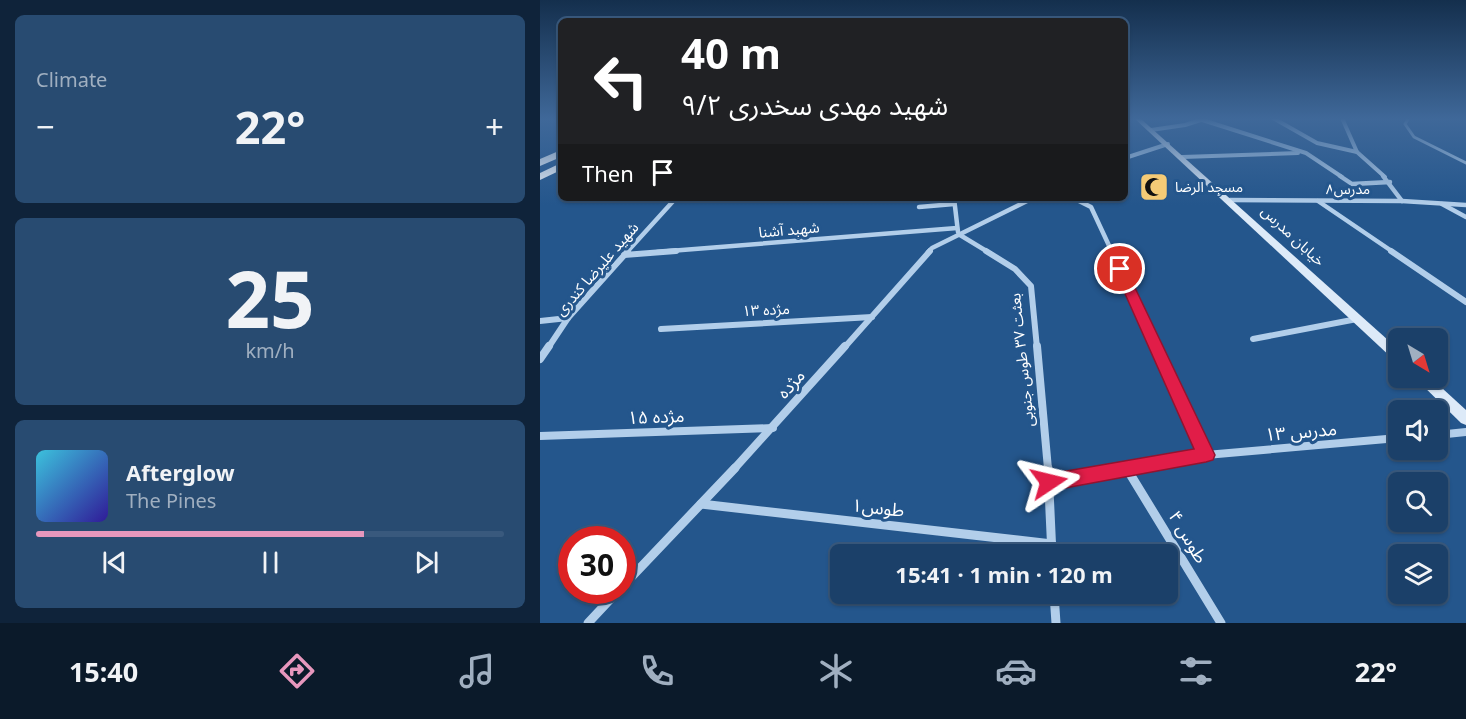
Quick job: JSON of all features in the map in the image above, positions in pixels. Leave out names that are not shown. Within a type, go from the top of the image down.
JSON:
[{"type":"main road","name":"خیابان مدرس","points":[[1171,147],[1388,347]]},
{"type":"main road","points":[[540,163],[558,154]]},
{"type":"main road","points":[[540,177],[558,168]]},
{"type":"main road","points":[[1433,388],[1466,419]]},
{"type":"street","points":[[1128,157],[1159,147]]},
{"type":"street","points":[[1287,147],[1306,153],[1352,184],[1390,182]]},
{"type":"street","points":[[1335,147],[1357,152]]},
{"type":"street","points":[[1355,147],[1357,152],[1390,182],[1402,201]]},
{"type":"street","points":[[1182,157],[1306,153]]},
{"type":"street","name":"مدرس۸","points":[[1230,200],[1402,201],[1466,205]]},
{"type":"street","name":"شهید علیرضا کندری","points":[[540,359],[568,318],[673,201]]},
{"type":"street","points":[[919,207],[954,201],[958,232]]},
{"type":"street","name":"مژده","points":[[636,572],[773,428],[932,248],[958,232],[1027,201]]},
{"type":"street","points":[[1079,201],[1091,207],[1206,455]]},
{"type":"street","points":[[1318,201],[1466,302]]},
{"type":"street","points":[[1439,202],[1466,217]]},
{"type":"street","name":"شهبد آشنا","points":[[624,255],[958,232]]},
{"type":"street","name":"بعثت ۳۷ طوس جنوبی","points":[[958,232],[1015,269],[1031,286],[1049,482],[1052,544]]},
{"type":"street","name":"مژده ۱۳","points":[[661,329],[872,317]]},
{"type":"street","points":[[540,321],[568,318]]},
{"type":"street","points":[[1253,339],[1358,319]]},
{"type":"street","name":"مژده ۱۵","points":[[540,436],[773,428]]},
{"type":"street","points":[[1448,434],[1466,432]]},
{"type":"street","name":"مدرس ۱۳","points":[[1049,482],[1206,455],[1388,439]]},
{"type":"street","name":"طوس ۴","points":[[1127,469],[1221,623]]},
{"type":"street","name":"طوس۱","points":[[701,504],[1052,544]]},
{"type":"street","points":[[588,623],[606,604]]},
{"type":"street","points":[[1055,604],[1056,623]]},
{"type":"lane","points":[[1435,147],[1466,162]]},
{"type":"place","name":"مسجد الرضا","points":[[1154,187]]},
{"type":"route","points":[[1049,482],[1206,455],[1120,269]]}]
